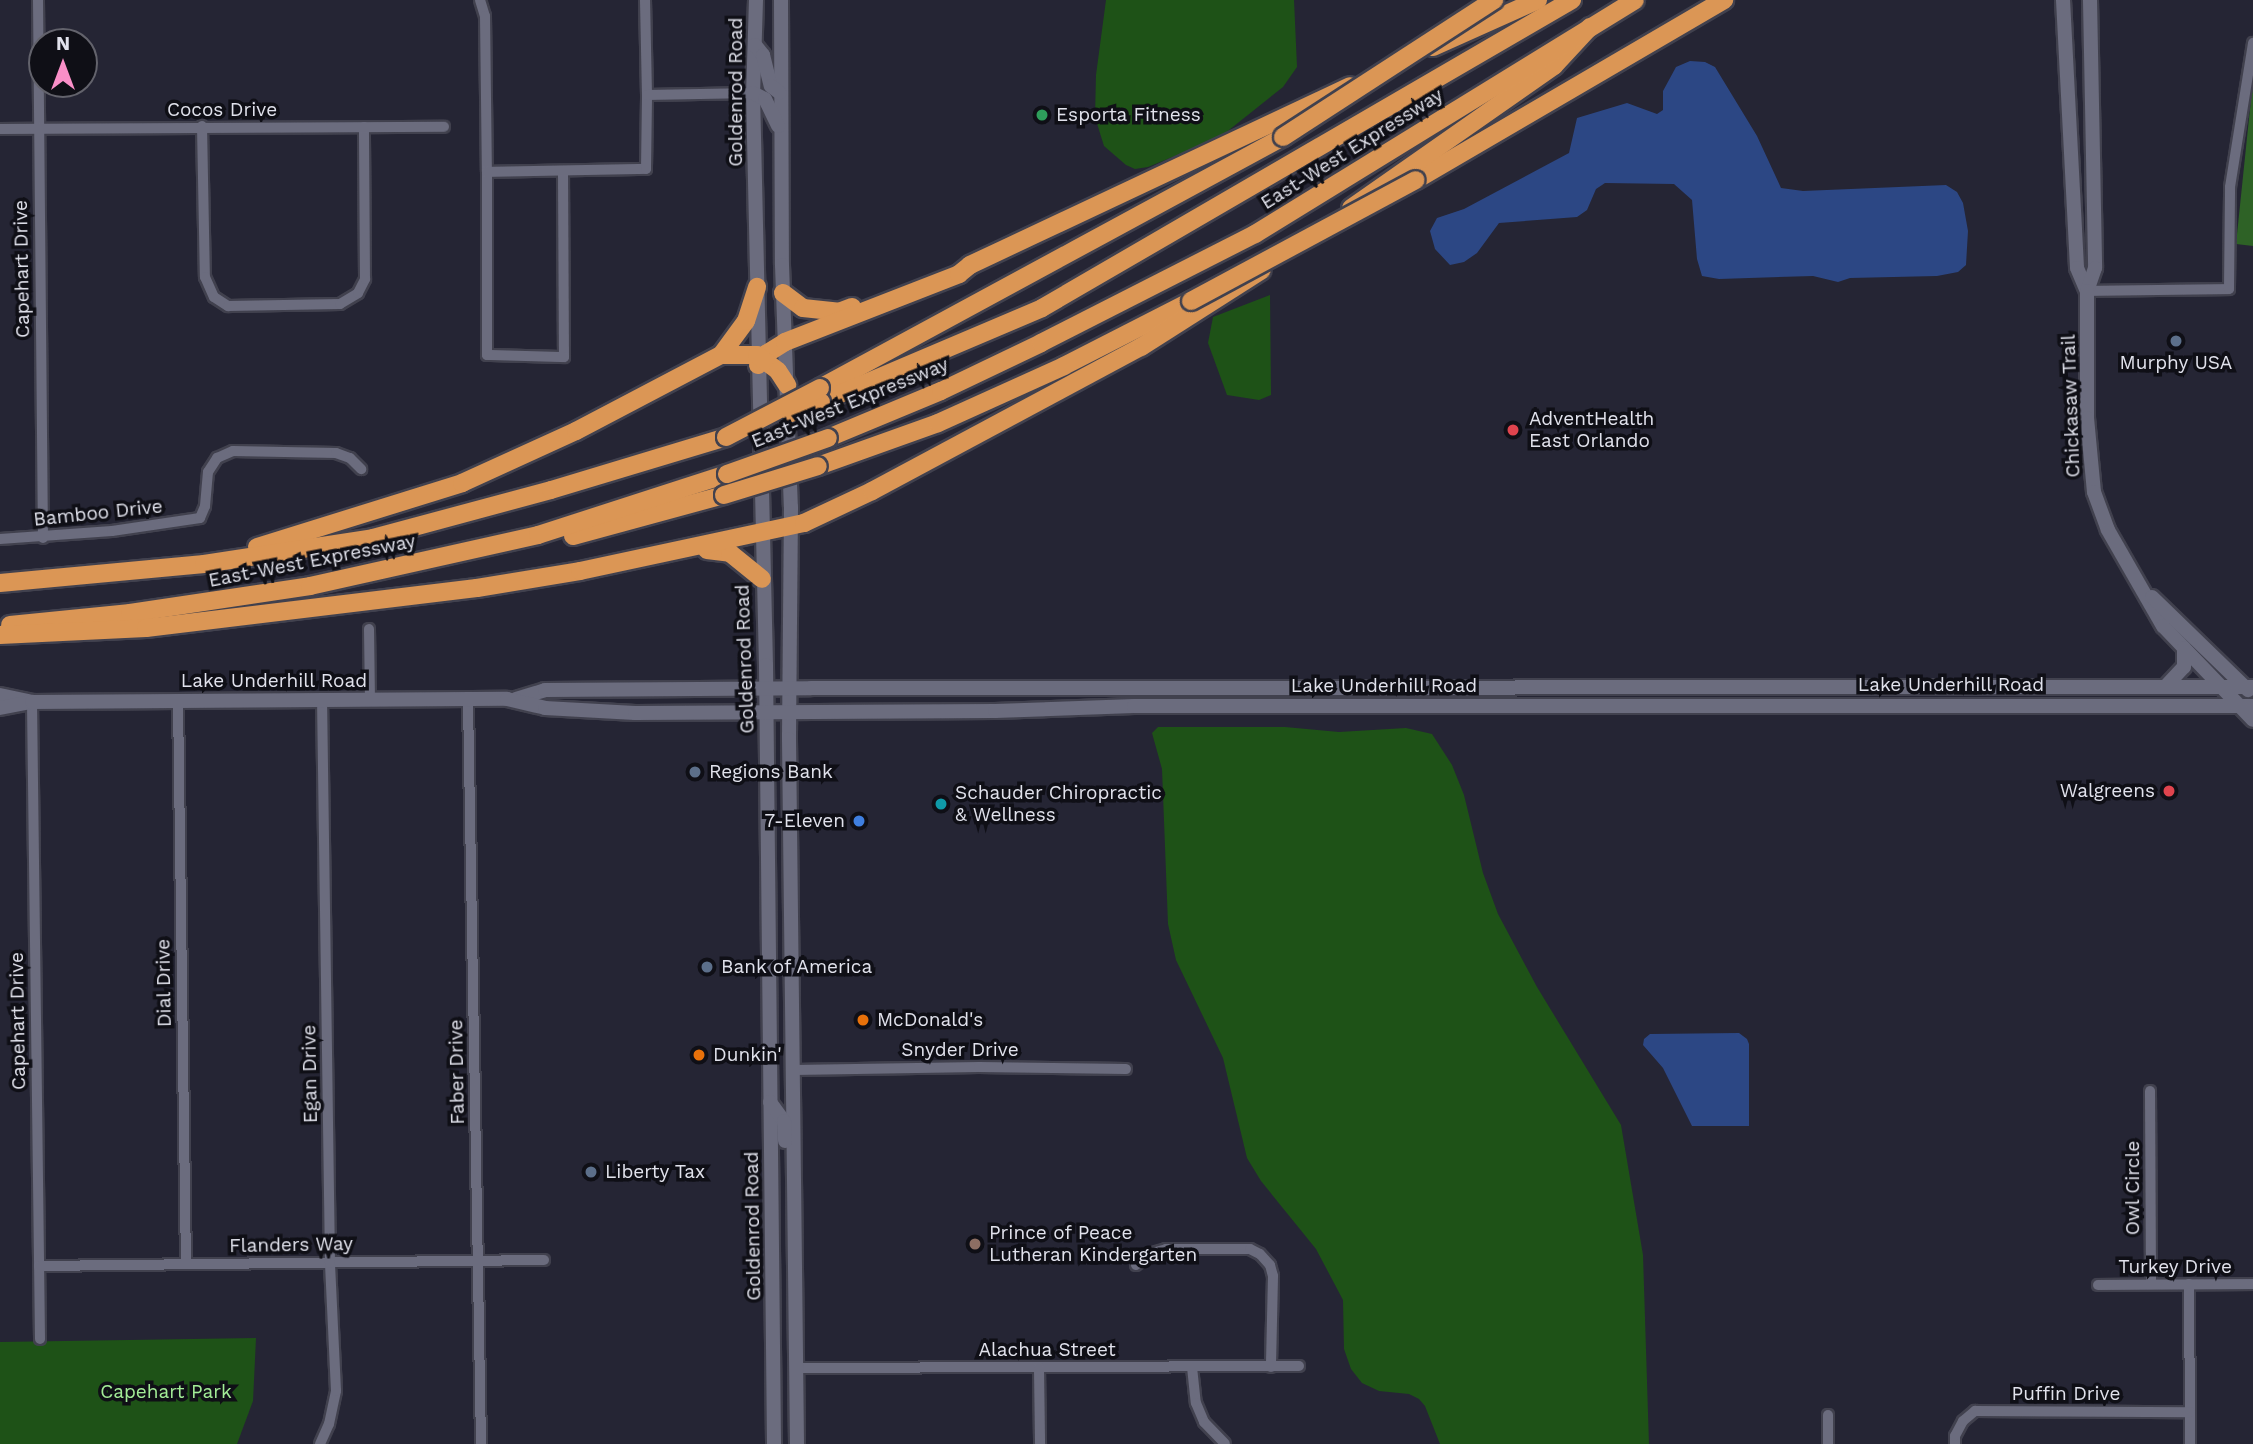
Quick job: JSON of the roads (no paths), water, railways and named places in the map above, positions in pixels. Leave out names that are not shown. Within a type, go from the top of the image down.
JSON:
[{"type":"highway","points":[[821,395],[1283,137],[1494,0]]},
{"type":"highway","points":[[759,359],[785,342],[958,274],[971,265],[1538,0]]},
{"type":"highway","name":"East-West Expressway","points":[[0,583],[204,564],[373,538],[551,490],[726,437],[821,395],[1042,308],[1572,0]]},
{"type":"highway","name":"East-West Expressway","points":[[0,626],[131,613],[260,595],[538,536],[828,438],[941,391],[1255,234],[1635,0]]},
{"type":"highway","points":[[538,536],[574,536],[724,495],[938,424],[1064,366],[1416,180],[1724,0]]},
{"type":"highway","points":[[0,635],[146,628],[385,600],[566,573],[692,549],[791,526],[872,491],[1141,347],[1231,291],[1554,66],[1590,27]]},
{"type":"highway","points":[[783,293],[803,307],[839,312],[952,268],[971,265]]},
{"type":"highway","points":[[204,564],[461,483],[576,431],[721,355],[746,321],[757,287]]},
{"type":"highway","points":[[721,355],[759,359],[787,385]]},
{"type":"highway","points":[[692,549],[730,553],[762,579]]},
{"type":"street","name":"Capehart Drive","points":[[38,0],[43,538]]},
{"type":"street","points":[[480,0],[485,16],[487,355],[564,357],[563,171]]},
{"type":"street","points":[[487,172],[646,169],[645,0]]},
{"type":"street","name":"Goldenrod Road","points":[[756,0],[754,93],[762,579],[767,713],[774,1444]]},
{"type":"street","points":[[781,0],[783,293],[791,526],[789,713],[795,1444]]},
{"type":"street","name":"Chickasaw Trail","points":[[2063,0],[2077,268],[2088,291]]},
{"type":"street","name":"Chickasaw Trail","points":[[2090,0],[2095,268],[2088,291],[2088,448],[2091,479],[2108,530],[2146,592],[2163,626],[2220,686],[2246,706],[2253,720]]},
{"type":"street","points":[[2088,291],[2229,289],[2230,187],[2253,43]]},
{"type":"street","points":[[755,45],[763,55],[771,86],[780,93]]},
{"type":"street","points":[[647,95],[754,93],[768,103],[781,134]]},
{"type":"street","points":[[202,126],[205,277],[214,297],[228,306],[340,304],[358,293],[365,279],[364,127]]},
{"type":"street","name":"Cocos Drive","points":[[0,129],[444,127]]},
{"type":"street","name":"Bamboo Drive","points":[[0,539],[43,538],[200,518],[205,506],[208,472],[217,458],[233,451],[336,453],[350,457],[361,470]]},
{"type":"street","name":"Chickasaw Trail","points":[[2146,592],[2250,689]]},
{"type":"street","points":[[369,629],[370,700]]},
{"type":"street","points":[[2166,686],[2183,667],[2183,648]]},
{"type":"street","points":[[1654,705],[1698,686]]},
{"type":"street","name":"Lake Underhill Road","points":[[0,708],[32,702],[516,699],[545,690],[1698,686],[2220,686],[2250,689]]},
{"type":"street","points":[[1807,704],[1832,696],[1848,686]]},
{"type":"street","points":[[1347,687],[1355,706]]},
{"type":"street","points":[[1355,706],[1363,687]]},
{"type":"street","name":"Lake Underhill Road","points":[[0,695],[32,702]]},
{"type":"street","name":"Faber Drive","points":[[468,699],[481,1444]]},
{"type":"street","name":"Lake Underhill Road","points":[[516,699],[545,708],[599,712],[767,713],[1355,706],[2246,706]]},
{"type":"street","name":"Egan Drive","points":[[320,1444],[329,1424],[336,1391],[330,1262],[323,700]]},
{"type":"street","name":"Dial Drive","points":[[178,701],[186,1264]]},
{"type":"street","name":"Capehart Drive","points":[[32,702],[40,1339]]},
{"type":"street","points":[[769,1008],[778,1030],[778,1051],[794,1070]]},
{"type":"street","name":"Snyder Drive","points":[[794,1070],[979,1066],[1126,1069]]},
{"type":"street","name":"Owl Circle","points":[[2150,1091],[2151,1284]]},
{"type":"street","points":[[771,1102],[784,1121],[785,1177],[794,1182]]},
{"type":"street","points":[[1136,1265],[1149,1254],[1166,1249],[1250,1249],[1260,1254],[1270,1265],[1273,1276],[1271,1367]]},
{"type":"street","name":"Flanders Way","points":[[39,1266],[544,1260]]},
{"type":"street","points":[[2189,1284],[2190,1444]]},
{"type":"street","name":"Turkey Drive","points":[[2098,1285],[2253,1284]]},
{"type":"street","points":[[773,1303],[782,1327],[781,1348],[796,1368]]},
{"type":"street","name":"Alachua Street","points":[[796,1368],[1298,1366]]},
{"type":"street","points":[[1192,1367],[1196,1403],[1204,1422],[1225,1444]]},
{"type":"street","points":[[1039,1368],[1040,1444]]},
{"type":"street","points":[[774,1384],[782,1388],[787,1398],[788,1428],[795,1444]]},
{"type":"street","name":"Puffin Drive","points":[[1955,1440],[1963,1420],[1975,1411],[2190,1412]]},
{"type":"street","points":[[1828,1415],[1828,1444]]},
{"type":"water","points":[[1690,61],[1705,62],[1715,67],[1757,136],[1781,188],[1803,191],[1946,185],[1957,192],[1963,203],[1968,231],[1966,265],[1958,272],[1937,276],[1850,278],[1838,282],[1813,276],[1719,279],[1702,276],[1697,259],[1692,200],[1674,184],[1605,183],[1596,189],[1587,210],[1577,217],[1499,223],[1477,253],[1464,262],[1450,265],[1435,249],[1430,231],[1437,218],[1464,209],[1569,153],[1577,118],[1627,103],[1657,114],[1663,110],[1663,91],[1676,67]]},
{"type":"water","points":[[1739,1033],[1749,1044],[1749,1126],[1692,1126],[1663,1068],[1643,1045],[1644,1039],[1650,1034]]},
{"type":"place","name":"Esporta Fitness","points":[[1042,115]]},
{"type":"place","name":"Murphy USA","points":[[2176,341]]},
{"type":"place","name":"AdventHealth East Orlando","points":[[1513,430]]},
{"type":"place","name":"Regions Bank","points":[[695,772]]},
{"type":"place","name":"Walgreens","points":[[2169,791]]},
{"type":"place","name":"Schauder Chiropractic & Wellness","points":[[941,804]]},
{"type":"place","name":"7-Eleven","points":[[859,821]]},
{"type":"place","name":"Bank of America","points":[[707,967]]},
{"type":"place","name":"McDonald's","points":[[863,1020]]},
{"type":"place","name":"Dunkin'","points":[[699,1055]]},
{"type":"place","name":"Liberty Tax","points":[[591,1172]]},
{"type":"place","name":"Prince of Peace Lutheran Kindergarten","points":[[975,1244]]},
{"type":"park label","name":"Capehart Park","points":[[166,1392]]}]
